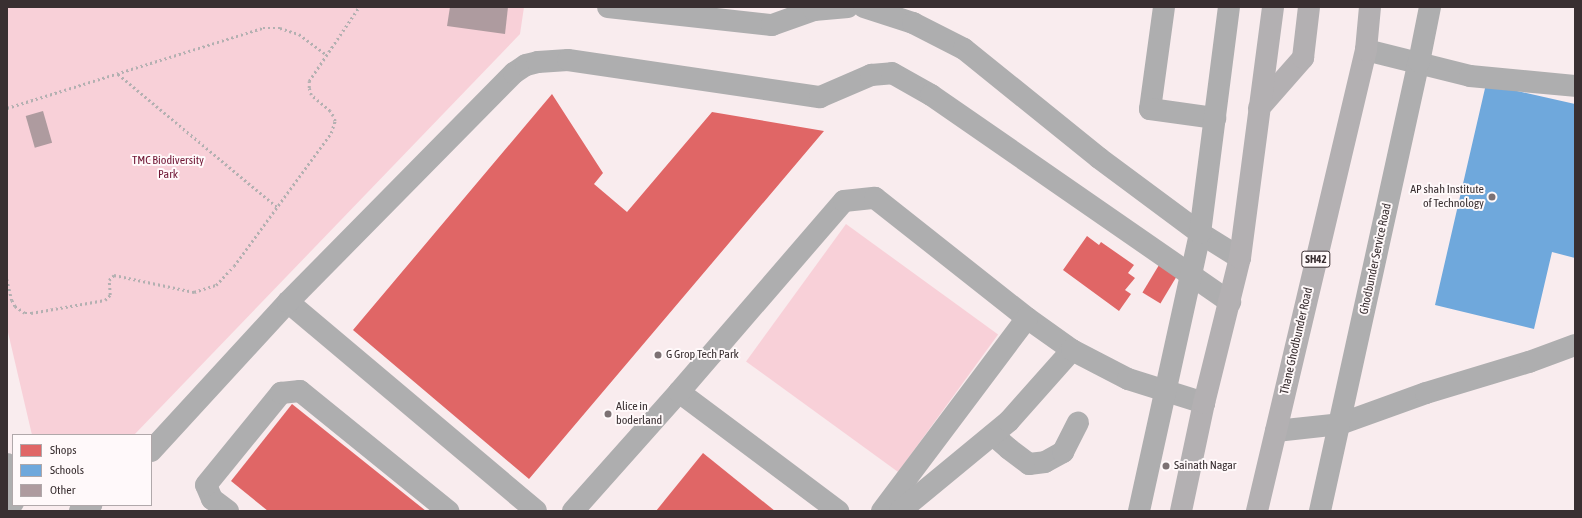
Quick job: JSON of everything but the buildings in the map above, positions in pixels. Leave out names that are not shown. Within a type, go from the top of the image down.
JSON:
[{"type":"main road","points":[[1181,511],[1204,403],[1240,258],[1273,7]]},
{"type":"main road","points":[[1259,108],[1303,58],[1309,7]]},
{"type":"main road","name":"Thane Ghodbunder Road","points":[[1257,511],[1366,50],[1370,7]]},
{"type":"street","points":[[608,7],[772,25],[814,10],[848,7]]},
{"type":"street","points":[[864,7],[913,23],[964,49],[1099,158],[1200,233],[1240,258]]},
{"type":"street","points":[[1164,7],[1150,109],[1214,118]]},
{"type":"street","points":[[1139,511],[1200,233],[1228,7]]},
{"type":"street","name":"Ghodbunder Service Road","points":[[1320,511],[1430,7]]},
{"type":"street","points":[[1366,50],[1419,62],[1470,76],[1575,86]]},
{"type":"street","points":[[152,450],[288,302],[514,73],[526,66],[538,62],[568,60],[820,97],[871,75],[892,73],[931,95],[1190,276],[1230,302]]},
{"type":"street","points":[[573,511],[679,392],[844,200],[874,198],[1027,318],[1072,350],[1128,379],[1204,403]]},
{"type":"street","points":[[288,302],[536,511]]},
{"type":"street","points":[[882,511],[1027,318]]},
{"type":"street","points":[[1276,431],[1340,424],[1426,393],[1575,346]]},
{"type":"street","points":[[900,511],[1009,422],[1072,350]]},
{"type":"street","points":[[228,511],[212,498],[206,485],[281,393],[300,391],[448,511]]},
{"type":"street","points":[[679,392],[836,510]]},
{"type":"street","points":[[993,435],[1029,464],[1045,462],[1063,452],[1078,422]]},
{"type":"street","points":[[7,464],[12,497]]},
{"type":"street","points":[[80,511],[89,506]]},
{"type":"path","points":[[7,279],[15,306],[25,313],[105,300],[110,295],[109,280],[114,275],[194,292],[205,290],[216,285],[226,276],[331,133],[334,121],[330,111],[311,95],[309,88],[312,75],[359,7]]},
{"type":"path","points":[[7,108],[263,28],[280,28],[299,34],[326,54]]},
{"type":"path","points":[[118,74],[277,207]]},
{"type":"green space","name":"TMC Biodiversity Park","points":[[7,7],[524,7],[520,34],[135,434],[32,434],[7,328]]},
{"type":"green space","points":[[846,224],[998,335],[898,472],[746,362]]},
{"type":"place","name":"AP shah Institute of Technology","points":[[1492,197]]},
{"type":"place","name":"G Grop Tech Park","points":[[658,355]]},
{"type":"place","name":"Alice in boderland","points":[[608,414]]},
{"type":"place","name":"Sainath Nagar","points":[[1166,466]]}]
